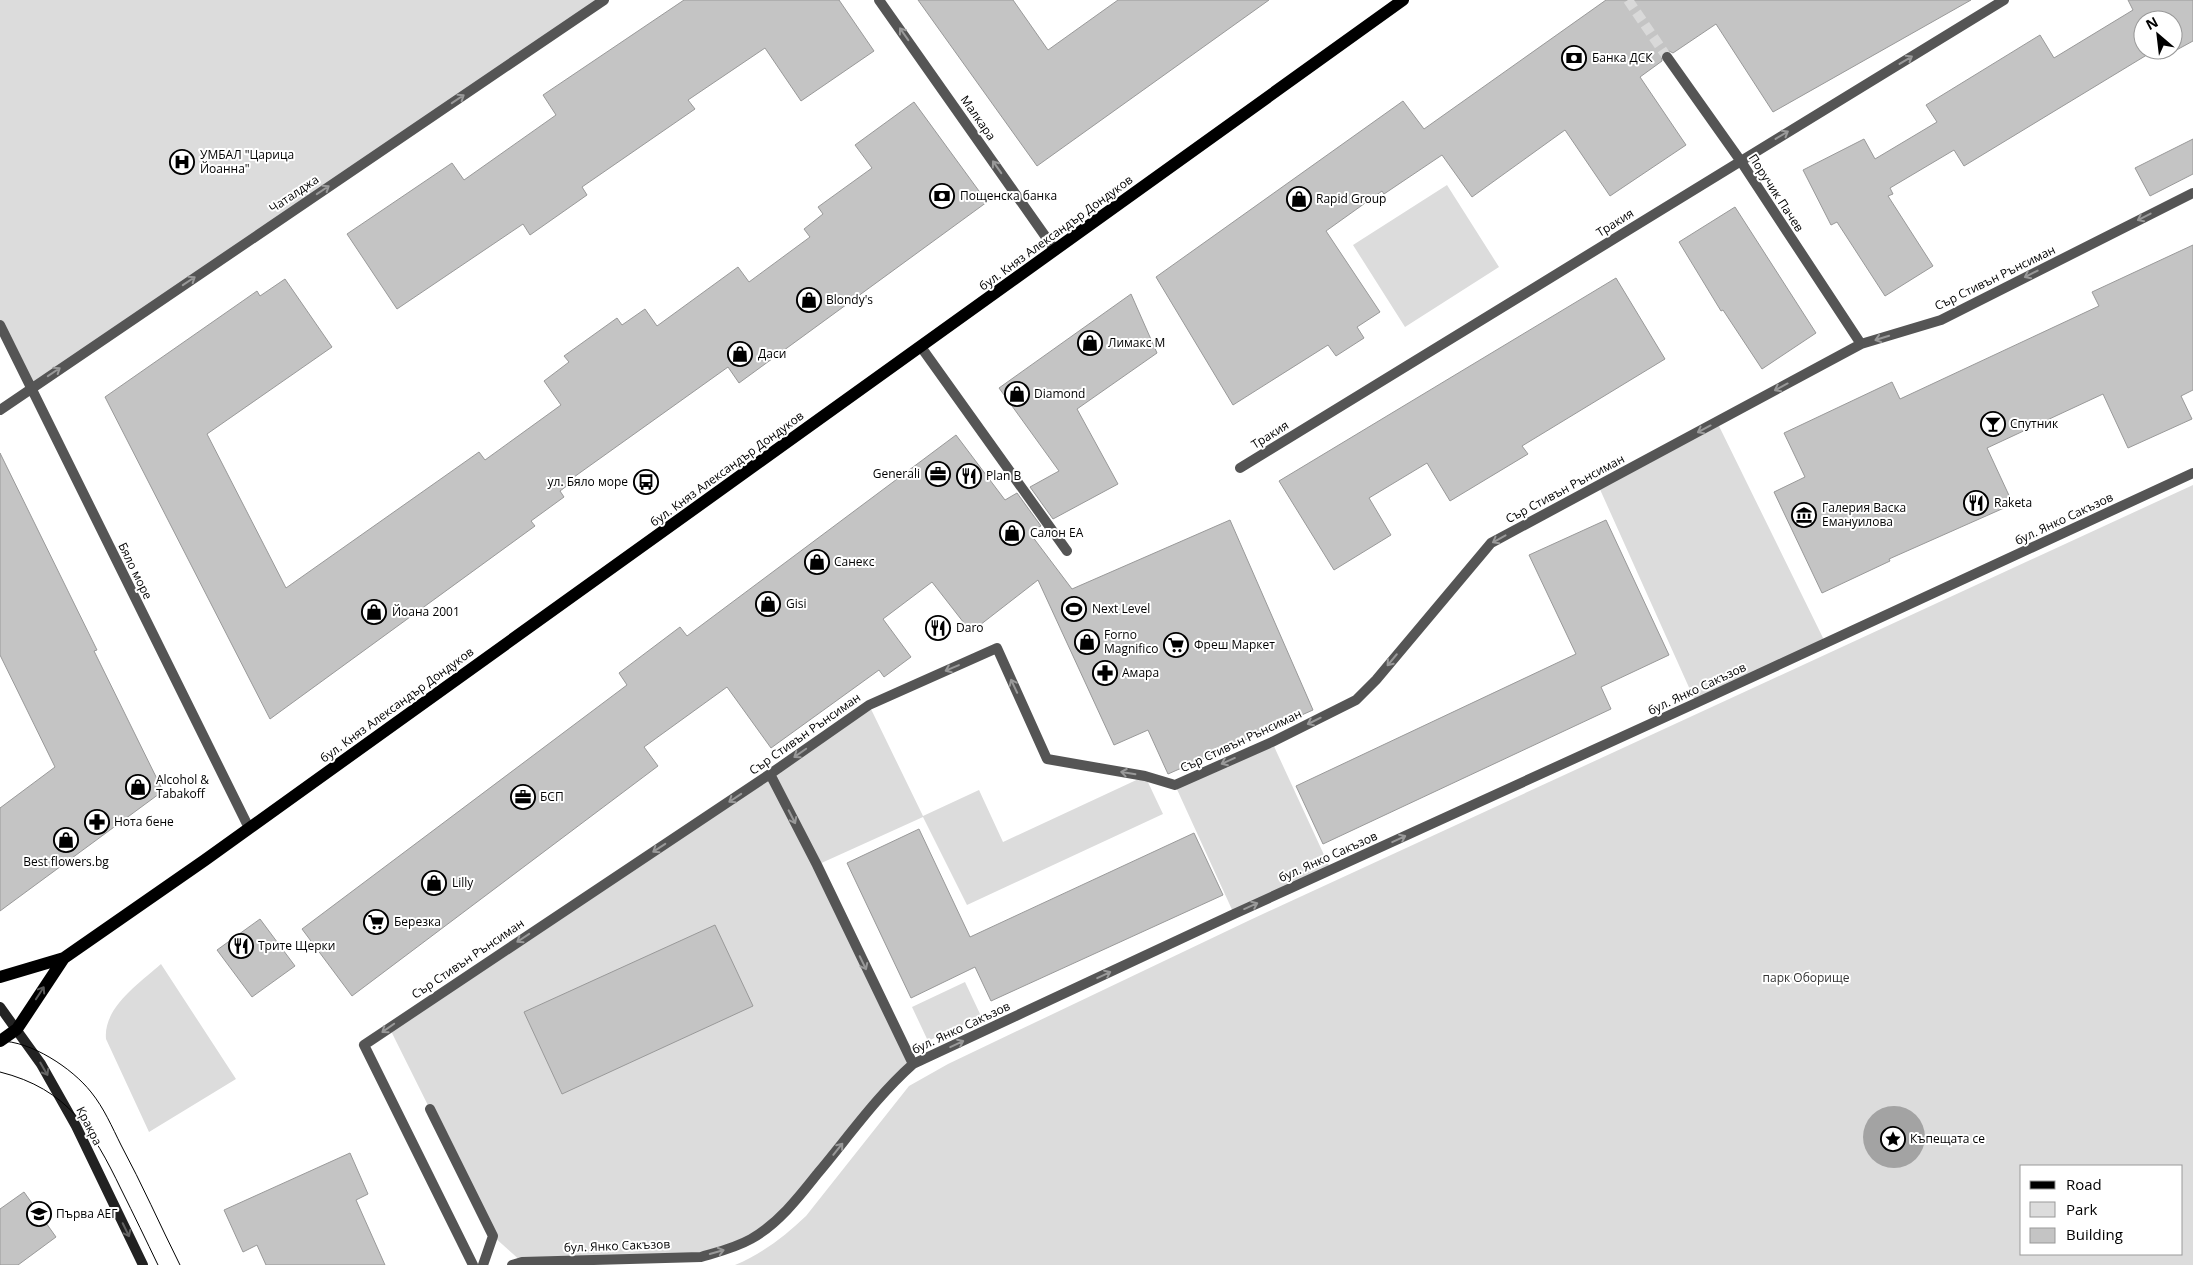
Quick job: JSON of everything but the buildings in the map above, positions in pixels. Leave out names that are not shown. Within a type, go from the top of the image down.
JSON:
[{"type":"main road","name":"бул. Княз Александър Дондуков","points":[[0,977],[64,958],[249,828],[1404,0]]},
{"type":"main road","name":"бул. Княз Александър Дондуков","points":[[0,1041],[17,1029],[64,958]]},
{"type":"street","name":"Чаталджа","points":[[0,410],[604,0]]},
{"type":"street","name":"Малкара","points":[[879,0],[1056,250]]},
{"type":"street","name":"Тракия","points":[[1240,468],[2004,0]]},
{"type":"street","name":"Поручик Пачев","points":[[1667,57],[1740,160],[1861,344]]},
{"type":"street","name":"Сър Стивън Рънсиман","points":[[474,1265],[364,1044],[770,774],[869,705],[997,648],[1048,759],[1146,776],[1175,785],[1272,742],[1356,700],[1376,680],[1492,543],[1861,344],[1941,320],[2193,193]]},
{"type":"street","name":"Бяло море","points":[[0,325],[249,828]]},
{"type":"street","points":[[921,347],[1067,551]]},
{"type":"street","name":"бул. Янко Сакъзов","points":[[512,1265],[522,1262],[701,1257],[752,1239],[777,1219],[796,1200],[892,1083],[913,1064],[1234,914],[1688,707],[2193,473]]},
{"type":"street","points":[[770,774],[817,865],[913,1064]]},
{"type":"street","name":"Кракра","points":[[0,1007],[41,1064],[76,1126],[143,1265]]},
{"type":"street","points":[[430,1109],[493,1236],[483,1265]]},
{"type":"green space","name":"УМБАЛ \"Царица Йоанна\"","points":[[0,0],[604,0],[31,388],[0,325]]},
{"type":"green space","points":[[1447,185],[1499,267],[1405,327],[1353,245]]},
{"type":"green space","points":[[1717,422],[1825,642],[1696,703],[1598,485]]},
{"type":"green space","name":"парк Оборище","points":[[2193,485],[2193,1265],[735,1265],[755,1256],[773,1244],[806,1216],[909,1086],[948,1064],[1250,920]]},
{"type":"green space","points":[[869,705],[923,816],[979,790],[1003,842],[1145,776],[1163,814],[967,905],[923,817],[817,865],[913,1064],[796,1200],[751,1239],[701,1257],[522,1262],[493,1236],[389,1027]]},
{"type":"green space","points":[[1272,742],[1331,870],[1234,914],[1175,785]]},
{"type":"green space","points":[[161,964],[236,1079],[149,1132],[106,1039],[110,1016],[117,1006],[124,997]]},
{"type":"green space","points":[[965,982],[981,1016],[928,1041],[912,1007]]},
{"type":"shaded area","points":[[1888,1106],[1900,1106],[1916,1115],[1923,1125],[1925,1137],[1923,1149],[1916,1159],[1900,1168],[1888,1168],[1877,1163],[1868,1154],[1863,1143],[1863,1131],[1868,1120],[1877,1111]]},
{"type":"tunnel","points":[[1628,0],[1667,57]]},
{"type":"tram line","points":[[0,1041],[25,1046],[50,1058],[73,1074],[91,1092],[108,1118],[180,1265]]},
{"type":"tram line","points":[[0,1072],[44,1089],[76,1115],[111,1168],[158,1265]]},
{"type":"place","name":"Банка ДСК","points":[[1574,58]]},
{"type":"place","name":"УМБАЛ \"Царица Йоанна\"","points":[[182,162]]},
{"type":"place","name":"Пощенска банка","points":[[942,196]]},
{"type":"place","name":"Rapid Group","points":[[1299,199]]},
{"type":"place","name":"Blondy's","points":[[809,300]]},
{"type":"place","name":"Лимакс М","points":[[1090,343]]},
{"type":"place","name":"Даси","points":[[740,354]]},
{"type":"place","name":"Diamond","points":[[1017,394]]},
{"type":"place","name":"Спутник","points":[[1993,424]]},
{"type":"place","name":"Generali","points":[[938,474]]},
{"type":"place","name":"Plan B","points":[[969,476]]},
{"type":"place","name":"ул. Бяло море","points":[[646,482]]},
{"type":"place","name":"Raketa","points":[[1976,503]]},
{"type":"place","name":"Галерия Васка Емануилова","points":[[1804,515]]},
{"type":"place","name":"Салон ЕА","points":[[1012,533]]},
{"type":"place","name":"Санекс","points":[[817,562]]},
{"type":"place","name":"Gisi","points":[[768,604]]},
{"type":"place","name":"Next Level","points":[[1074,609]]},
{"type":"place","name":"Йоана 2001","points":[[374,612]]},
{"type":"place","name":"Daro","points":[[938,628]]},
{"type":"place","name":"Forno Magnifico","points":[[1087,642]]},
{"type":"place","name":"Фреш Маркет","points":[[1176,645]]},
{"type":"place","name":"Амара","points":[[1105,673]]},
{"type":"place","name":"Alcohol & Tabakoff","points":[[138,787]]},
{"type":"place","name":"БСП","points":[[523,797]]},
{"type":"place","name":"Нота бене","points":[[97,822]]},
{"type":"place","name":"Best flowers.bg","points":[[66,840]]},
{"type":"place","name":"Lilly","points":[[434,883]]},
{"type":"place","name":"Березка","points":[[376,922]]},
{"type":"place","name":"Трите Щерки","points":[[241,946]]},
{"type":"place","name":"Къпещата се","points":[[1893,1139]]},
{"type":"place","name":"Първа АЕГ","points":[[39,1214]]}]
